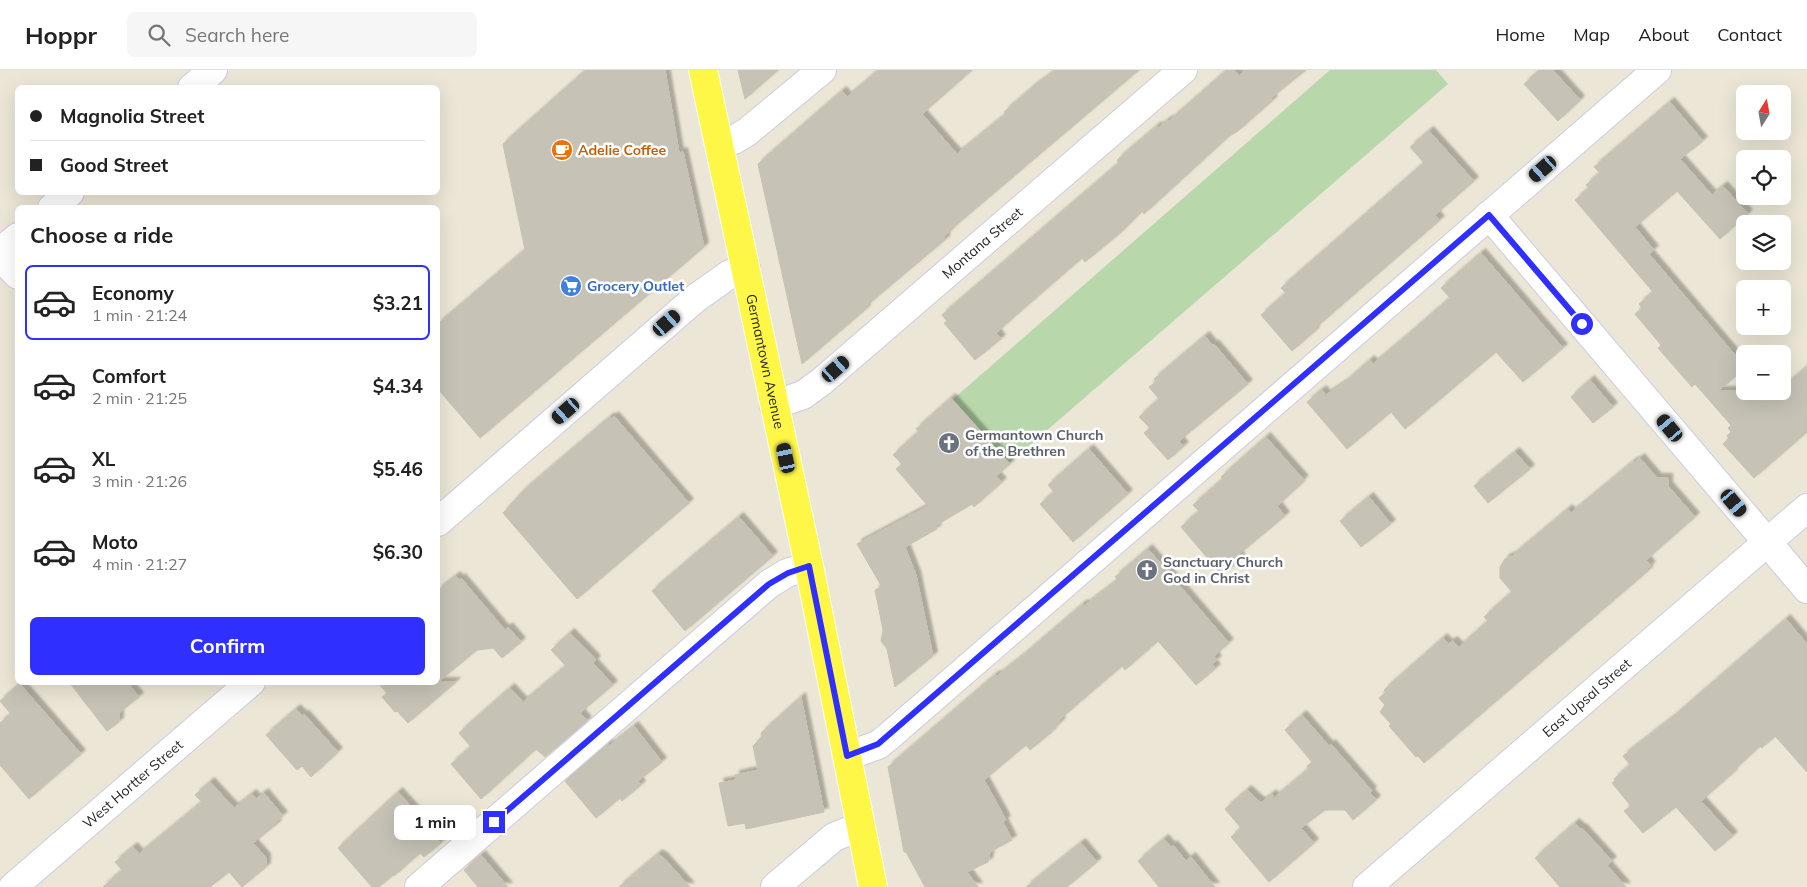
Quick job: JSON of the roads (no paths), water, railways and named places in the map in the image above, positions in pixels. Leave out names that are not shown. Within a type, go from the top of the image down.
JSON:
[{"type":"main road","name":"Germantown Avenue","points":[[703,70],[809,566],[873,887]]},
{"type":"street","points":[[196,85],[213,70]]},
{"type":"street","points":[[719,145],[734,140],[747,132],[822,70]]},
{"type":"street","name":"Montana Street","points":[[774,405],[803,395],[821,382],[1183,70]]},
{"type":"street","points":[[847,756],[878,744],[888,737],[1657,70]]},
{"type":"street","points":[[55,205],[67,195]]},
{"type":"street","points":[[1489,215],[1807,589]]},
{"type":"street","points":[[0,252],[15,240]]},
{"type":"street","points":[[0,257],[15,272]]},
{"type":"street","points":[[440,520],[696,298],[722,279],[746,268]]},
{"type":"street","name":"East Upsal Street","points":[[1367,887],[1807,508]]},
{"type":"street","points":[[420,887],[769,584],[788,573],[809,566]]},
{"type":"street","name":"West Hortter Street","points":[[14,887],[248,685]]},
{"type":"street","points":[[775,887],[834,837],[861,826]]},
{"type":"place","name":"Adelie Coffee","points":[[562,150]]},
{"type":"place","name":"Grocery Outlet","points":[[571,286]]},
{"type":"place","name":"Germantown Church of the Brethren","points":[[949,443]]},
{"type":"place","name":"Sanctuary Church God in Christ","points":[[1147,570]]}]
